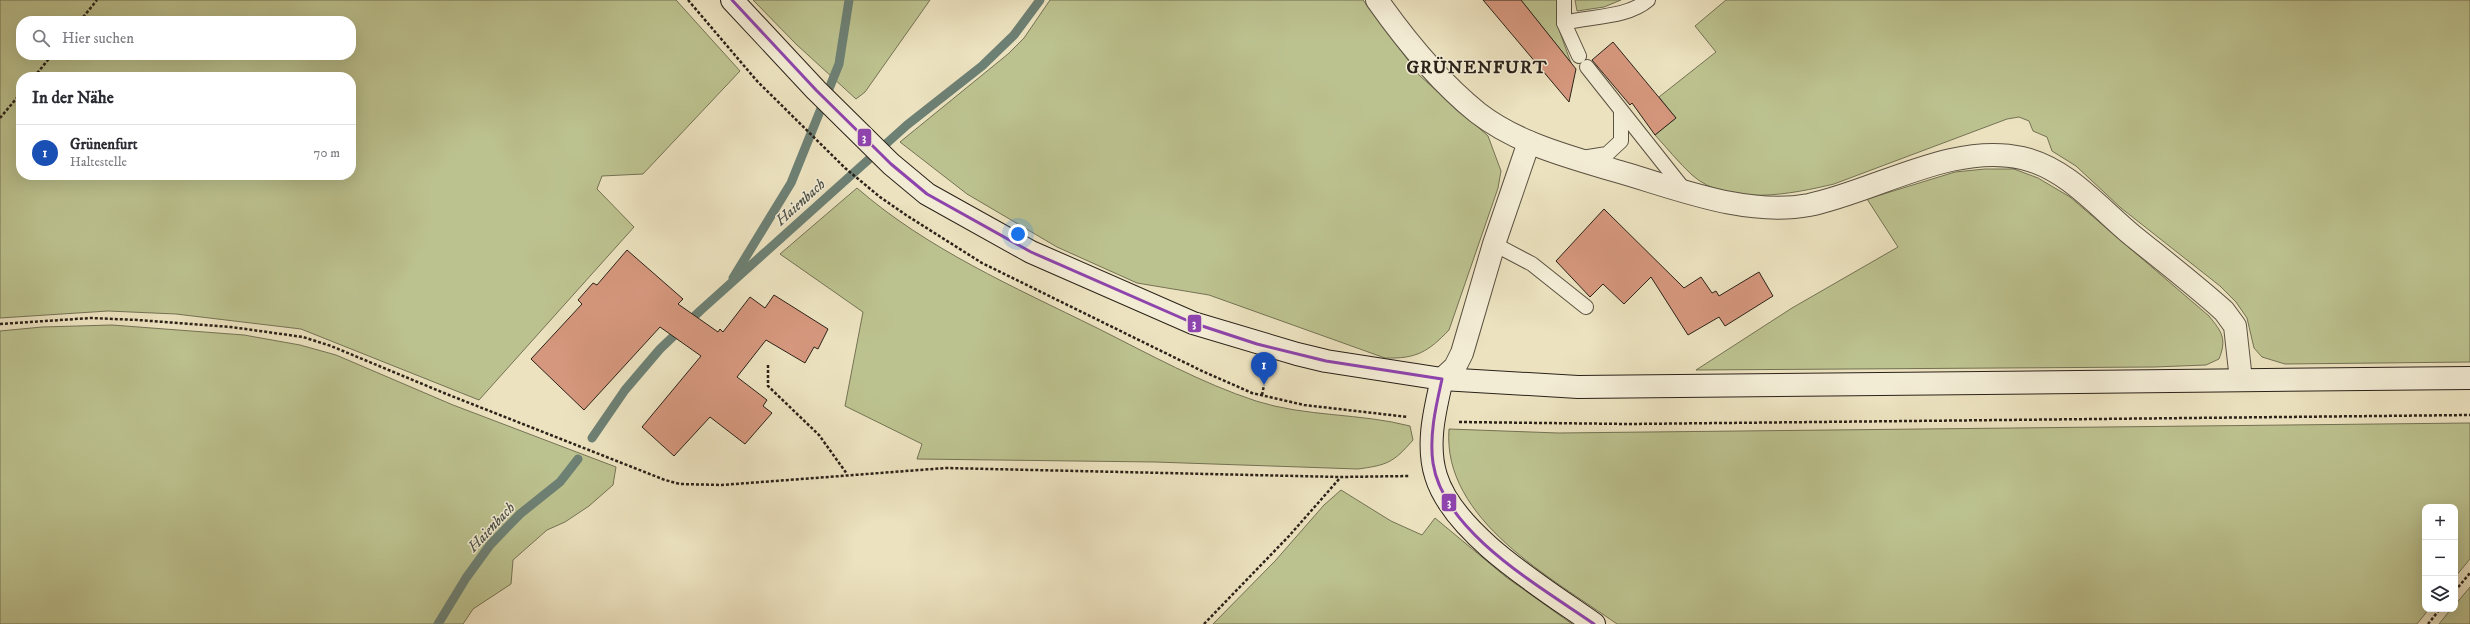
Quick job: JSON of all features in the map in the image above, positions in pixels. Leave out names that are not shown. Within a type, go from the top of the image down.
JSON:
[{"type":"street","points":[[732,0],[816,90],[891,164],[927,194],[1031,252],[1193,323],[1257,344],[1326,361],[1442,379],[1578,387],[2470,378]]},
{"type":"street","points":[[1377,0],[1407,42],[1452,89],[1480,114],[1529,142],[1574,160],[1688,194],[1746,204],[1783,207],[1806,205],[1837,198],[1946,162],[1994,155],[2026,158],[2053,169],[2224,311],[2235,326],[2241,380]]},
{"type":"street","points":[[1529,142],[1494,244],[1462,353],[1455,367],[1442,379],[1433,420],[1432,438],[1436,475],[1444,496],[1467,525],[1530,579],[1594,624]]},
{"type":"lane","points":[[1564,0],[1564,22],[1583,62],[1688,194]]},
{"type":"lane","points":[[1564,22],[1588,17],[1619,14],[1639,8],[1648,0]]},
{"type":"lane","points":[[1574,160],[1607,154],[1621,141],[1621,110]]},
{"type":"lane","points":[[1494,244],[1532,264],[1586,307]]},
{"type":"path","points":[[84,16],[97,0]]},
{"type":"path","points":[[688,0],[757,81],[800,121],[845,168],[868,188]]},
{"type":"path","points":[[38,72],[48,60]]},
{"type":"path","points":[[0,118],[16,99]]},
{"type":"path","points":[[0,324],[63,319],[138,320],[230,327],[303,337],[331,346],[436,390],[665,480],[680,484],[722,485],[847,474],[946,468],[1340,477],[1436,475]]},
{"type":"path","points":[[768,365],[768,386],[819,435],[847,474]]},
{"type":"path","points":[[1262,395],[1264,385]]},
{"type":"path","points":[[1204,624],[1289,536],[1340,477]]},
{"type":"path","points":[[2458,587],[2470,573]]},
{"type":"path","points":[[2428,624],[2438,612]]},
{"type":"green space","points":[[0,0],[676,0],[740,71],[643,174],[602,176],[597,189],[634,227],[479,400],[301,329],[176,314],[108,311],[0,318]]},
{"type":"green space","points":[[753,0],[930,0],[865,92],[856,99],[796,44]]},
{"type":"green space","points":[[1050,0],[1363,0],[1420,76],[1488,136],[1501,171],[1498,188],[1449,330],[1428,349],[1421,353],[1405,357],[1385,358],[1209,295],[1137,283],[1057,247],[967,194],[900,142],[1008,54],[1024,38]]},
{"type":"green space","points":[[1521,0],[1559,0],[1558,27],[1571,63]]},
{"type":"green space","points":[[1575,0],[1621,0],[1604,7],[1577,11]]},
{"type":"green space","points":[[1726,0],[2470,0],[2470,362],[2285,364],[2262,357],[2254,348],[2247,318],[2236,302],[2220,286],[2121,208],[2076,166],[2052,151],[2047,137],[2033,131],[2029,121],[2019,117],[2007,119],[1834,184],[1817,188],[1780,194],[1742,195],[1723,191],[1707,185],[1692,175],[1655,135],[1676,118],[1659,97],[1716,52],[1695,26]]},
{"type":"green space","points":[[1985,169],[2014,169],[2038,178],[2070,197],[2209,316],[2222,336],[2223,346],[2219,359],[2206,365],[2154,367],[1696,370],[1792,308],[1898,247],[1867,199],[1955,172]]},
{"type":"green space","points":[[857,188],[912,230],[972,266],[1195,377],[1236,394],[1275,406],[1314,413],[1372,419],[1410,426],[1413,440],[1400,454],[1389,462],[1358,469],[1155,462],[917,459],[922,444],[845,406],[863,312],[780,254]]},
{"type":"green space","points":[[112,325],[244,335],[300,345],[336,355],[453,405],[616,467],[613,485],[589,506],[565,522],[547,530],[513,560],[511,584],[473,609],[463,624],[0,624],[0,331],[42,327]]},
{"type":"green space","points":[[2470,423],[2470,559],[2458,573],[2458,504],[2422,504],[2422,612],[2427,612],[2417,624],[1617,624],[1533,566],[1506,543],[1482,519],[1463,491],[1452,462],[1449,429],[1558,433]]},
{"type":"green space","points":[[1341,490],[1391,521],[1422,535],[1435,518],[1506,577],[1572,624],[1213,624],[1275,561],[1324,505]]},
{"type":"green space","points":[[2470,587],[2470,624],[2439,624],[2449,612],[2458,612],[2458,601]]},
{"type":"building","points":[[1483,0],[1521,0],[1576,69],[1569,102]]},
{"type":"building","points":[[1613,42],[1676,118],[1655,135],[1632,103],[1630,105],[1592,60]]},
{"type":"building","points":[[1604,209],[1684,288],[1701,277],[1712,293],[1716,291],[1719,296],[1759,272],[1773,296],[1725,326],[1719,317],[1688,335],[1651,277],[1624,304],[1603,284],[1590,297],[1556,261]]},
{"type":"building","points":[[627,250],[683,299],[678,304],[718,332],[720,329],[723,332],[750,297],[765,308],[774,295],[828,329],[818,349],[814,347],[805,363],[766,340],[737,377],[767,400],[763,406],[772,413],[745,444],[710,417],[674,456],[642,427],[701,356],[660,327],[584,410],[531,359],[582,304],[578,300],[593,283],[597,285]]},
{"type":"waterway","points":[[733,278],[791,183],[839,64],[849,0]]},
{"type":"waterway","name":"Haienbach","points":[[592,438],[625,390],[660,349],[701,310],[907,125],[982,66],[1014,35],[1040,0]]},
{"type":"waterway","name":"Haienbach","points":[[438,624],[466,578],[490,545],[520,514],[560,482],[578,459]]},
{"type":"transit line","name":"3","points":[[732,0],[816,90],[891,164],[927,194],[1031,252],[1193,323],[1257,344],[1326,361],[1442,379],[1435,410],[1432,442],[1433,463],[1441,488],[1455,512],[1474,535],[1497,556],[1522,575],[1594,624]]},
{"type":"place","name":"Grünenfurt","points":[[1264,385]]},
{"type":"district","name":"GRÜNENFURT","points":[[1477,67]]}]
